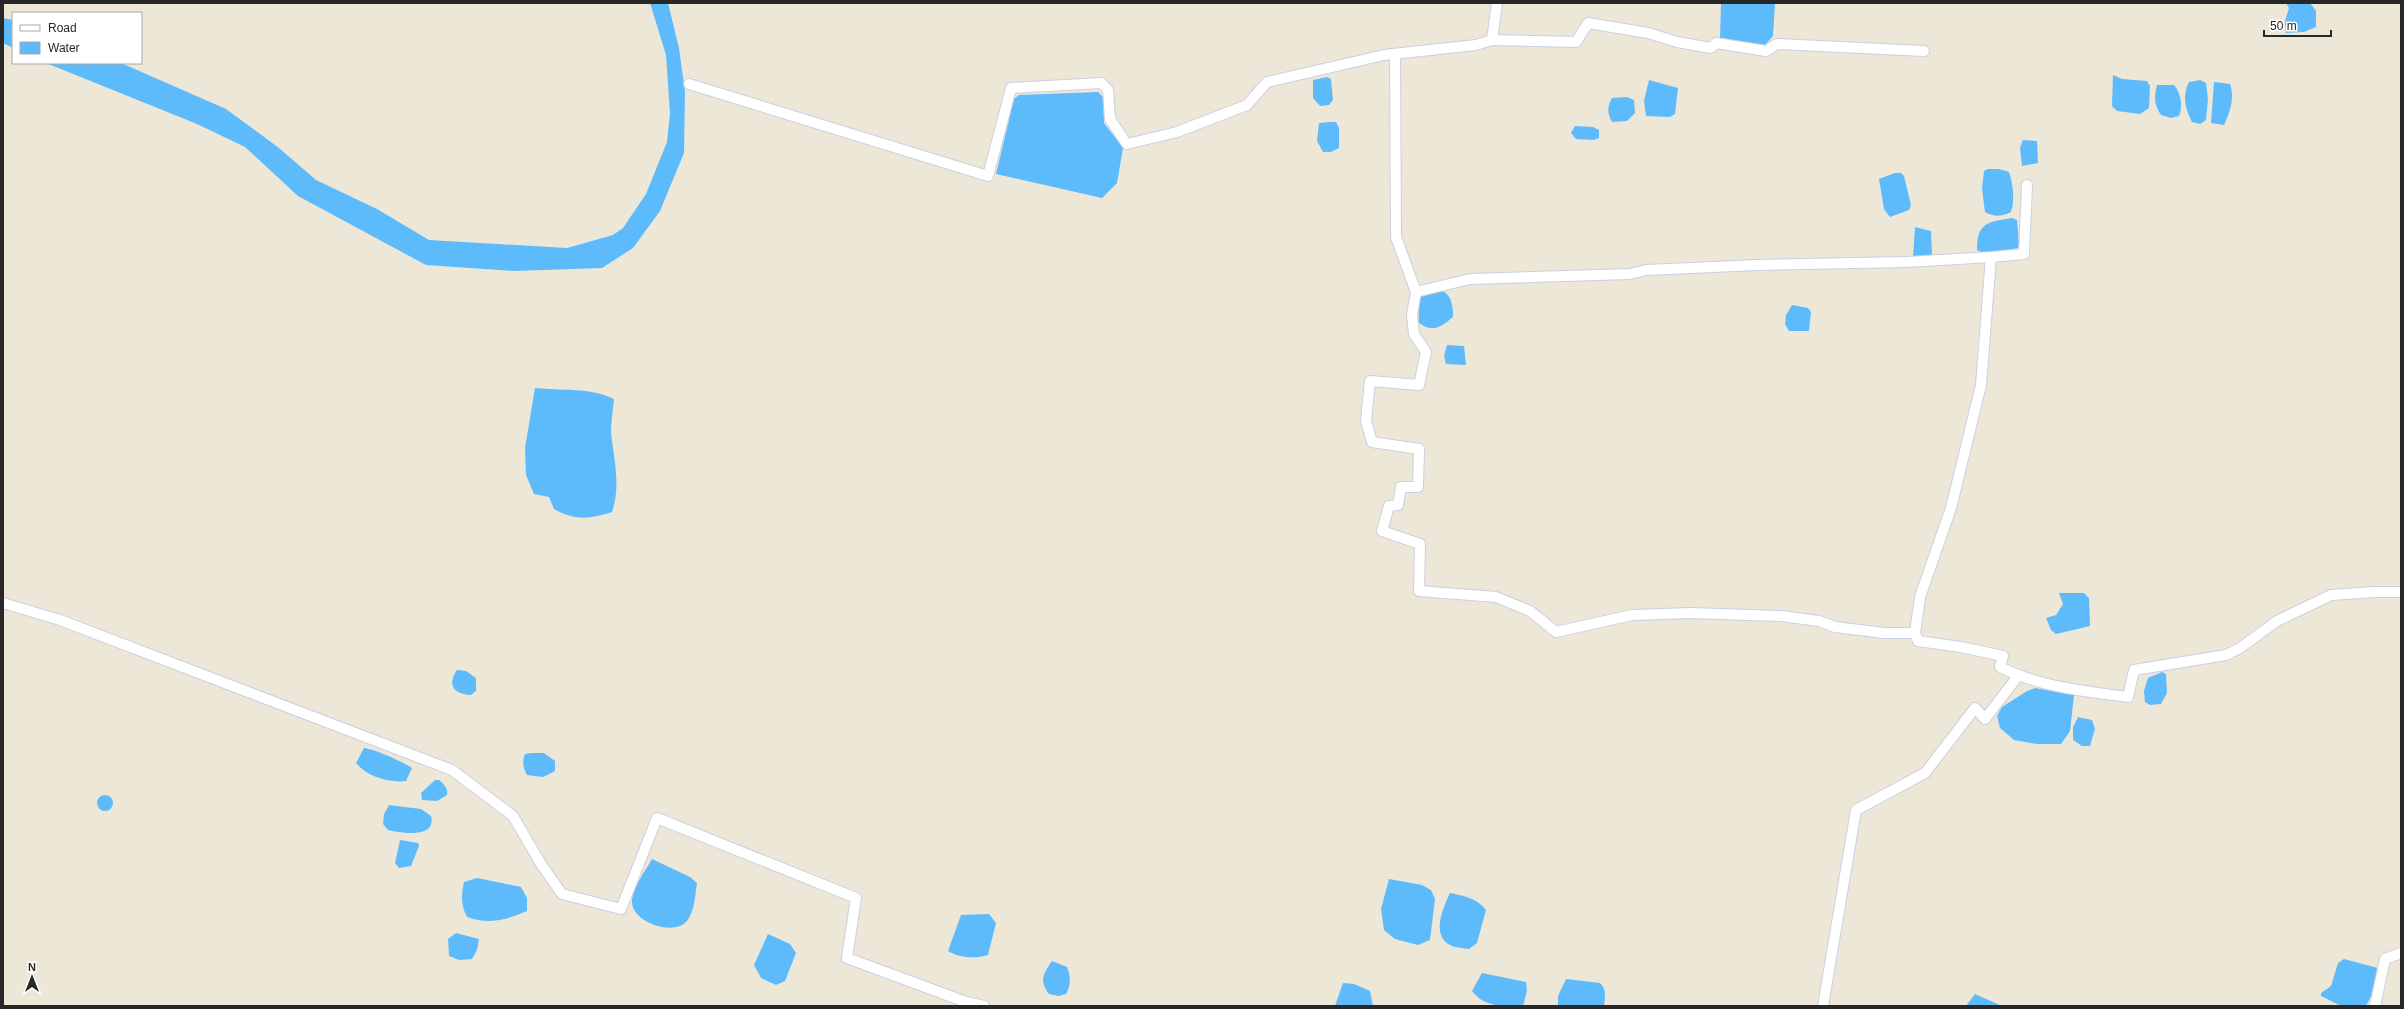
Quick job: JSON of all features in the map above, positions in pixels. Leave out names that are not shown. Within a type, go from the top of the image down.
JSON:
[{"type":"street","points":[[1492,40],[1496,3]]},
{"type":"street","points":[[689,84],[988,176],[1011,88],[1101,83],[1108,90],[1110,119],[1127,144],[1177,132],[1247,105],[1268,82],[1395,54],[1476,45],[1492,40],[1576,42],[1588,23],[1648,33],[1677,42],[1711,48],[1716,43],[1766,51],[1777,44],[1924,50]]},
{"type":"street","points":[[1395,54],[1396,237],[1416,292],[1412,315],[1414,334],[1426,352],[1419,385],[1370,381],[1366,421],[1372,442],[1419,449],[1418,487],[1401,487],[1398,505],[1389,506],[1382,531],[1420,544],[1419,591],[1496,597],[1530,611],[1556,632],[1632,615],[1690,613],[1781,616],[1819,621],[1834,627],[1884,633],[1915,633]]},
{"type":"street","points":[[1416,292],[1470,279],[1630,274],[1646,270],[1757,265],[1815,265],[1991,257],[2024,254],[2027,185]]},
{"type":"street","points":[[1991,257],[1981,385],[1951,508],[1920,597],[1915,633],[1918,641],[1961,646],[2003,656],[2000,667],[2018,676],[2055,687],[2128,697],[2134,670],[2226,655],[2240,648],[2277,622],[2331,595],[2401,592]]},
{"type":"street","points":[[3,602],[60,620],[452,770],[513,816],[541,864],[562,894],[621,909],[657,818],[856,898],[847,958],[966,1002],[984,1006]]},
{"type":"street","points":[[1823,1006],[1856,810],[1925,773],[1975,708],[1984,719],[2018,676]]},
{"type":"street","points":[[2375,1006],[2385,959],[2401,952]]},
{"type":"water","points":[[650,3],[668,3],[679,48],[685,92],[684,153],[660,211],[633,248],[602,268],[514,271],[426,265],[298,196],[245,147],[197,124],[48,64],[123,64],[226,109],[279,148],[316,180],[377,209],[429,240],[567,248],[613,235],[623,228],[646,194],[667,142],[670,114],[666,55]]},
{"type":"water","points":[[1721,3],[1775,3],[1773,36],[1765,45],[1720,38]]},
{"type":"water","points":[[2286,3],[2310,3],[2316,11],[2316,27],[2304,32],[2286,33],[2285,21],[2289,8]]},
{"type":"water","points":[[3,18],[12,20],[12,48],[3,43]]},
{"type":"water","points":[[2113,75],[2122,79],[2147,81],[2150,86],[2149,108],[2140,114],[2117,111],[2112,106]]},
{"type":"water","points":[[1327,77],[1331,79],[1333,100],[1329,105],[1320,106],[1313,98],[1313,80]]},
{"type":"water","points":[[1649,80],[1678,88],[1675,114],[1670,117],[1646,116],[1644,101]]},
{"type":"water","points":[[2200,80],[2206,83],[2208,99],[2206,120],[2200,124],[2192,122],[2186,107],[2185,97],[2189,82]]},
{"type":"water","points":[[2214,82],[2230,84],[2232,100],[2224,125],[2211,123]]},
{"type":"water","points":[[2157,85],[2174,85],[2180,96],[2181,104],[2179,116],[2171,118],[2161,115],[2155,101]]},
{"type":"water","points":[[1098,92],[1103,97],[1104,123],[1123,148],[1117,183],[1102,198],[996,174],[1014,99],[1019,95]]},
{"type":"water","points":[[1627,97],[1634,100],[1635,113],[1627,121],[1612,122],[1608,110],[1612,98]]},
{"type":"water","points":[[1336,122],[1339,128],[1339,148],[1331,152],[1323,152],[1317,141],[1319,123]]},
{"type":"water","points":[[1575,126],[1593,127],[1599,130],[1599,138],[1593,140],[1576,139],[1571,133]]},
{"type":"water","points":[[2023,140],[2037,141],[2038,163],[2022,166],[2020,148]]},
{"type":"water","points":[[1988,169],[1999,169],[2009,172],[2013,192],[2011,212],[1998,216],[1985,212],[1982,189],[1984,171]]},
{"type":"water","points":[[1895,173],[1901,173],[1904,176],[1911,205],[1909,210],[1890,217],[1884,209],[1879,179]]},
{"type":"water","points":[[2012,218],[2017,220],[2018,248],[1984,254],[1977,250],[1979,234],[1986,225],[1990,222]]},
{"type":"water","points":[[1915,227],[1931,231],[1932,256],[1913,257]]},
{"type":"water","points":[[1443,291],[1450,299],[1453,317],[1445,324],[1437,328],[1429,328],[1419,323],[1418,297],[1422,293]]},
{"type":"water","points":[[1792,305],[1808,308],[1811,312],[1809,331],[1789,331],[1785,324],[1786,315]]},
{"type":"water","points":[[1447,345],[1464,346],[1466,365],[1446,364],[1444,356]]},
{"type":"water","points":[[535,388],[585,391],[605,395],[614,399],[611,433],[615,463],[616,492],[612,512],[583,518],[569,516],[554,509],[549,497],[534,494],[526,475],[525,448]]},
{"type":"water","points":[[2059,593],[2084,593],[2089,598],[2090,626],[2056,634],[2051,630],[2046,618],[2056,615],[2063,604]]},
{"type":"water","points":[[457,670],[466,671],[476,678],[476,691],[471,695],[460,693],[454,688],[452,680]]},
{"type":"water","points":[[2162,672],[2166,674],[2167,693],[2161,704],[2150,705],[2145,702],[2144,691],[2148,678]]},
{"type":"water","points":[[2035,688],[2074,695],[2070,731],[2061,744],[2037,744],[2014,740],[2000,728],[1997,716],[2002,707],[2027,691]]},
{"type":"water","points":[[2078,717],[2092,720],[2095,729],[2090,746],[2082,746],[2073,740],[2073,727]]},
{"type":"water","points":[[364,748],[389,756],[412,768],[406,781],[386,780],[366,772],[356,763]]},
{"type":"water","points":[[544,753],[555,761],[555,771],[543,777],[527,775],[523,760],[525,754]]},
{"type":"water","points":[[435,780],[439,780],[444,785],[447,790],[447,795],[437,801],[422,800],[421,793]]},
{"type":"water","points":[[105,795],[111,797],[113,803],[111,809],[105,811],[99,809],[97,803],[99,797]]},
{"type":"water","points":[[389,805],[421,809],[431,816],[431,823],[428,828],[416,833],[388,830],[383,824],[384,814]]},
{"type":"water","points":[[400,840],[418,843],[419,846],[411,866],[399,868],[395,863]]},
{"type":"water","points":[[652,859],[690,877],[697,883],[692,912],[687,921],[681,926],[673,928],[654,925],[645,921],[633,908],[632,900],[635,889]]},
{"type":"water","points":[[477,878],[521,887],[527,898],[527,911],[505,919],[490,921],[467,917],[462,900],[464,882]]},
{"type":"water","points":[[1389,879],[1422,885],[1431,890],[1435,899],[1430,940],[1418,945],[1395,939],[1384,930],[1381,909]]},
{"type":"water","points":[[1450,893],[1474,900],[1486,910],[1477,943],[1469,949],[1450,945],[1444,941],[1441,935],[1440,921],[1444,906]]},
{"type":"water","points":[[989,914],[996,923],[988,955],[968,957],[957,955],[948,951],[961,915]]},
{"type":"water","points":[[456,933],[479,939],[477,950],[472,959],[459,960],[449,956],[448,939]]},
{"type":"water","points":[[768,934],[790,944],[796,953],[785,981],[776,985],[761,978],[754,965]]},
{"type":"water","points":[[2344,959],[2378,968],[2373,993],[2366,1006],[2341,1006],[2321,996],[2321,993],[2331,986],[2338,963]]},
{"type":"water","points":[[1052,961],[1067,967],[1070,980],[1066,994],[1059,996],[1049,994],[1044,985],[1044,974]]},
{"type":"water","points":[[1482,973],[1526,982],[1527,991],[1523,1006],[1495,1005],[1483,1001],[1477,997],[1472,991]]},
{"type":"water","points":[[1566,979],[1600,983],[1605,991],[1604,1006],[1558,1006],[1558,996]]},
{"type":"water","points":[[1343,983],[1354,984],[1370,991],[1373,1006],[1335,1006]]},
{"type":"water","points":[[1975,994],[2002,1006],[1966,1006]]}]
